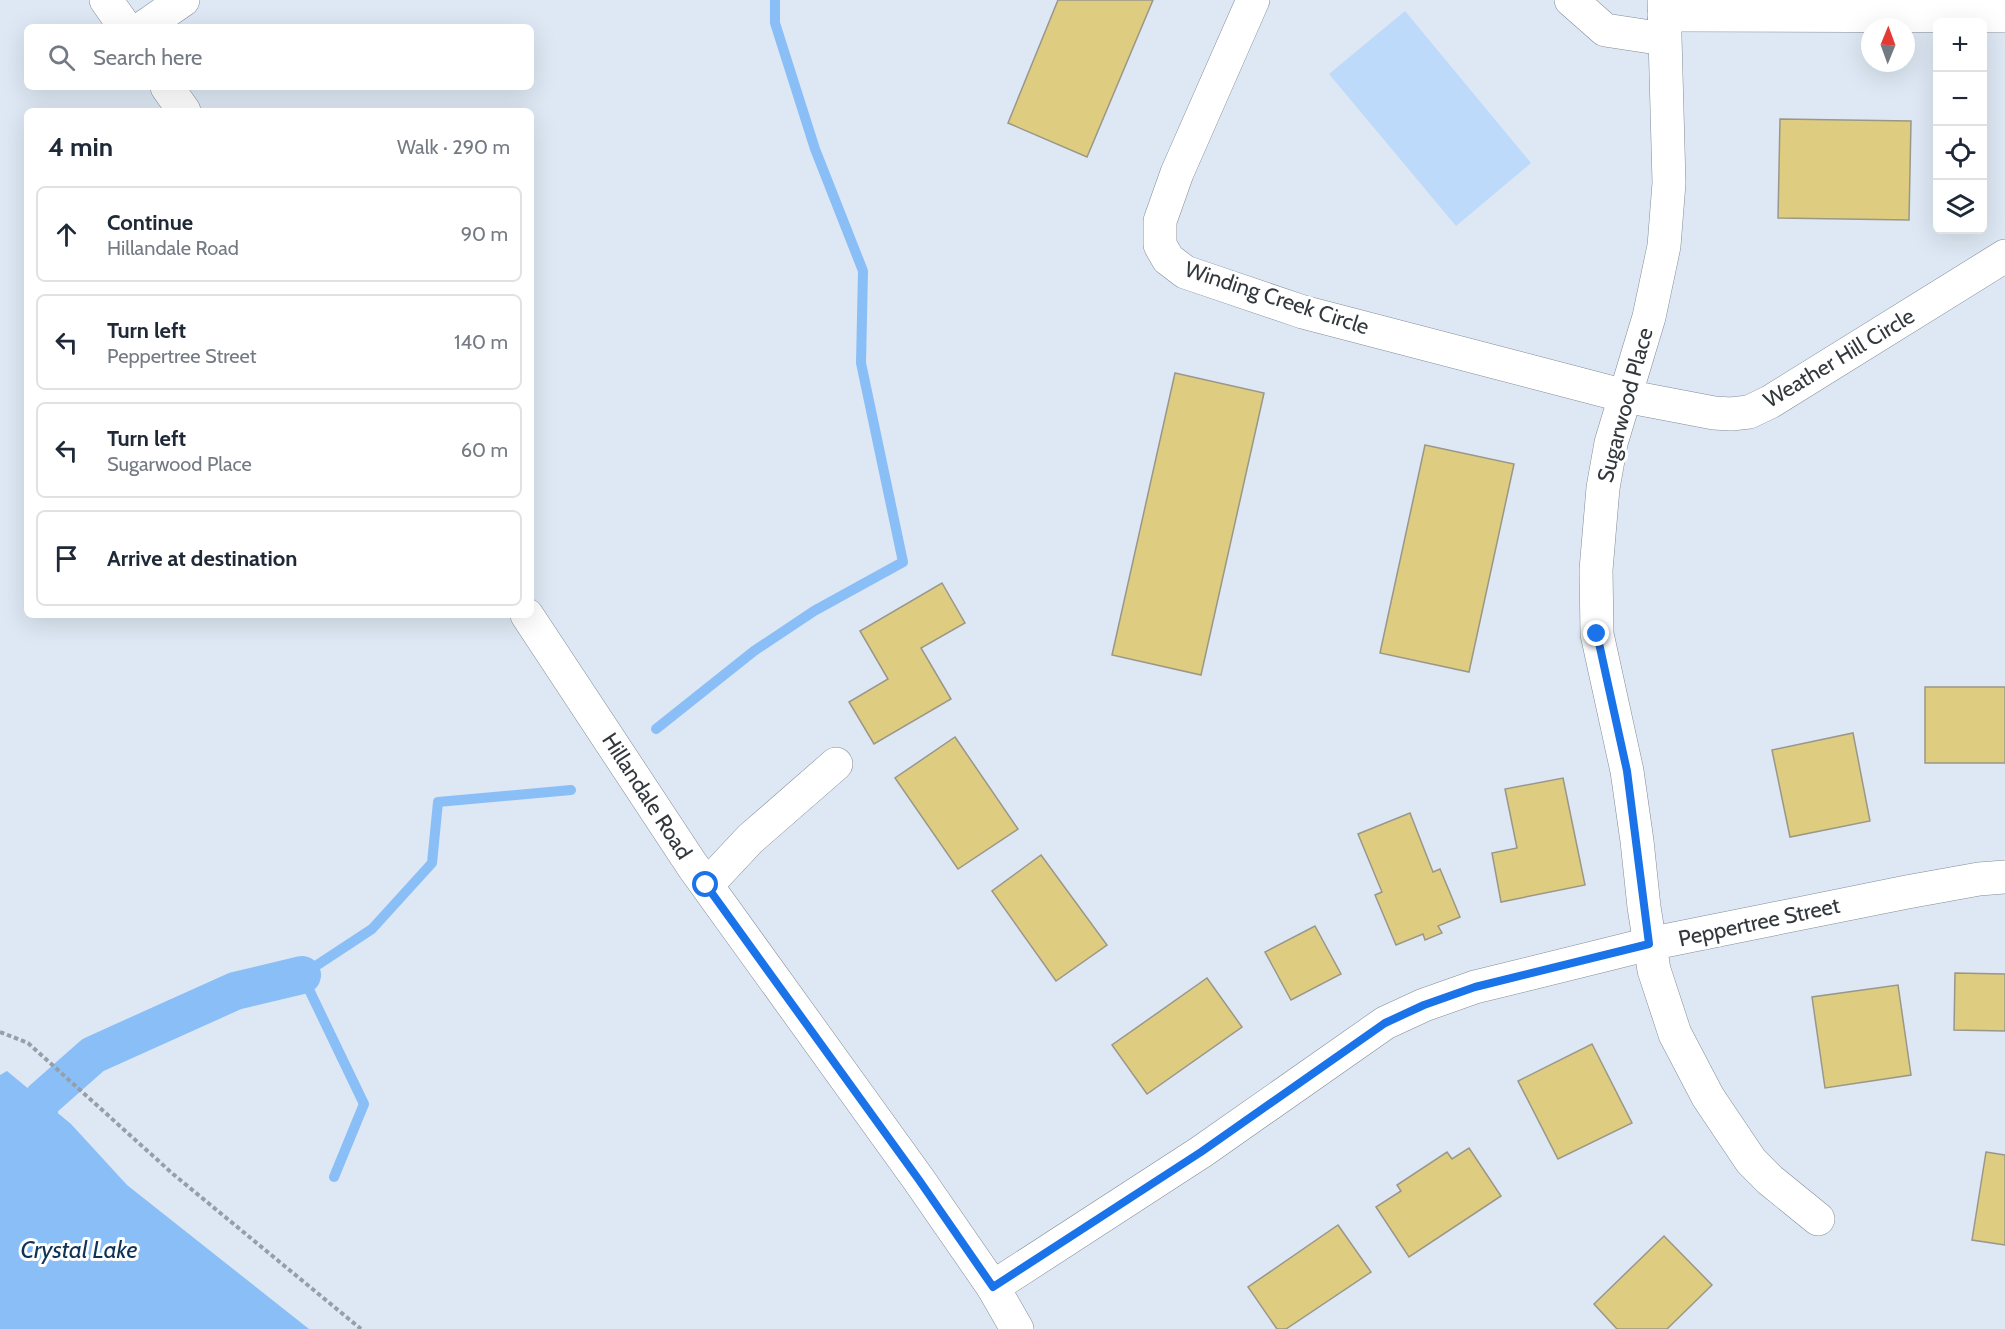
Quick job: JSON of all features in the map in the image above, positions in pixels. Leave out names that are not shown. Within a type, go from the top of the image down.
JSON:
[{"type":"street","points":[[106,0],[123,24]]},
{"type":"street","points":[[148,24],[183,0]]},
{"type":"street","name":"Winding Creek Circle","points":[[1253,0],[1177,173],[1160,221],[1160,245],[1168,259],[1185,272],[1303,312],[1625,396]]},
{"type":"street","points":[[1571,0],[1605,30],[1664,18],[2005,16]]},
{"type":"street","name":"Sugarwood Place","points":[[1664,18],[1669,183],[1664,246],[1648,316],[1611,443],[1603,488],[1596,570],[1597,634],[1627,771],[1654,970],[1675,1034],[1708,1097],[1751,1161],[1770,1180],[1818,1219]]},
{"type":"street","points":[[169,90],[182,108]]},
{"type":"street","name":"Weather Hill Circle","points":[[1625,396],[1714,413],[1749,412],[1770,402],[2005,256]]},
{"type":"street","name":"Hillandale Road","points":[[529,618],[706,885],[919,1180],[993,1287],[1017,1329]]},
{"type":"street","points":[[706,885],[750,839],[836,764]]},
{"type":"street","name":"Peppertree Street","points":[[993,1287],[1201,1152],[1385,1023],[1424,1005],[1475,987],[1649,944],[1908,892],[1979,879],[2005,878]]},
{"type":"path","points":[[0,1032],[28,1043],[173,1174],[361,1329]]},
{"type":"shaded area","points":[[1405,11],[1531,163],[1456,226],[1329,74]]},
{"type":"water","name":"Crystal Lake","points":[[7,1071],[71,1124],[127,1185],[309,1329],[0,1329],[0,1075]]},
{"type":"building","points":[[1058,0],[1153,0],[1087,157],[1008,123]]},
{"type":"building","points":[[1780,119],[1911,121],[1909,220],[1778,218]]},
{"type":"building","points":[[1175,373],[1264,393],[1201,675],[1112,655]]},
{"type":"building","points":[[1425,445],[1514,464],[1469,672],[1380,653]]},
{"type":"building","points":[[942,583],[965,623],[921,648],[951,699],[874,744],[849,702],[888,679],[860,631]]},
{"type":"building","points":[[1925,687],[2005,687],[2005,763],[1925,763]]},
{"type":"building","points":[[1853,733],[1870,821],[1790,837],[1772,750]]},
{"type":"building","points":[[955,737],[1018,829],[958,869],[895,778]]},
{"type":"building","points":[[1563,778],[1585,885],[1501,902],[1492,853],[1517,848],[1505,789]]},
{"type":"building","points":[[1410,813],[1433,872],[1440,869],[1460,917],[1438,926],[1442,933],[1425,940],[1423,934],[1396,945],[1375,895],[1382,892],[1358,834]]},
{"type":"building","points":[[1041,855],[1107,945],[1056,981],[992,891]]},
{"type":"building","points":[[1315,926],[1341,974],[1291,1000],[1265,952]]},
{"type":"building","points":[[1955,973],[2005,974],[2005,1031],[1954,1030]]},
{"type":"building","points":[[1207,978],[1242,1027],[1147,1094],[1112,1045]]},
{"type":"building","points":[[1898,985],[1911,1075],[1825,1088],[1812,997]]},
{"type":"building","points":[[1592,1044],[1632,1123],[1558,1159],[1518,1081]]},
{"type":"building","points":[[1469,1148],[1501,1196],[1409,1257],[1376,1207],[1401,1191],[1397,1185],[1447,1152],[1452,1159]]},
{"type":"building","points":[[1986,1152],[2005,1155],[2005,1245],[1972,1240]]},
{"type":"building","points":[[1338,1225],[1371,1272],[1286,1329],[1277,1329],[1248,1287]]},
{"type":"building","points":[[1664,1236],[1712,1285],[1667,1329],[1617,1329],[1594,1304]]},
{"type":"waterway","points":[[656,729],[754,651],[814,611],[903,562],[861,363],[863,271],[815,149],[775,23],[775,0]]},
{"type":"waterway","points":[[334,1177],[364,1104],[302,975],[372,929],[432,863],[438,802],[571,790]]},
{"type":"waterway","points":[[32,1149],[30,1137],[42,1100],[93,1055],[235,991],[302,975]]},
{"type":"route","points":[[706,885],[919,1180],[993,1287],[1201,1152],[1385,1023],[1424,1005],[1475,987],[1649,944],[1627,771],[1597,634]]}]
